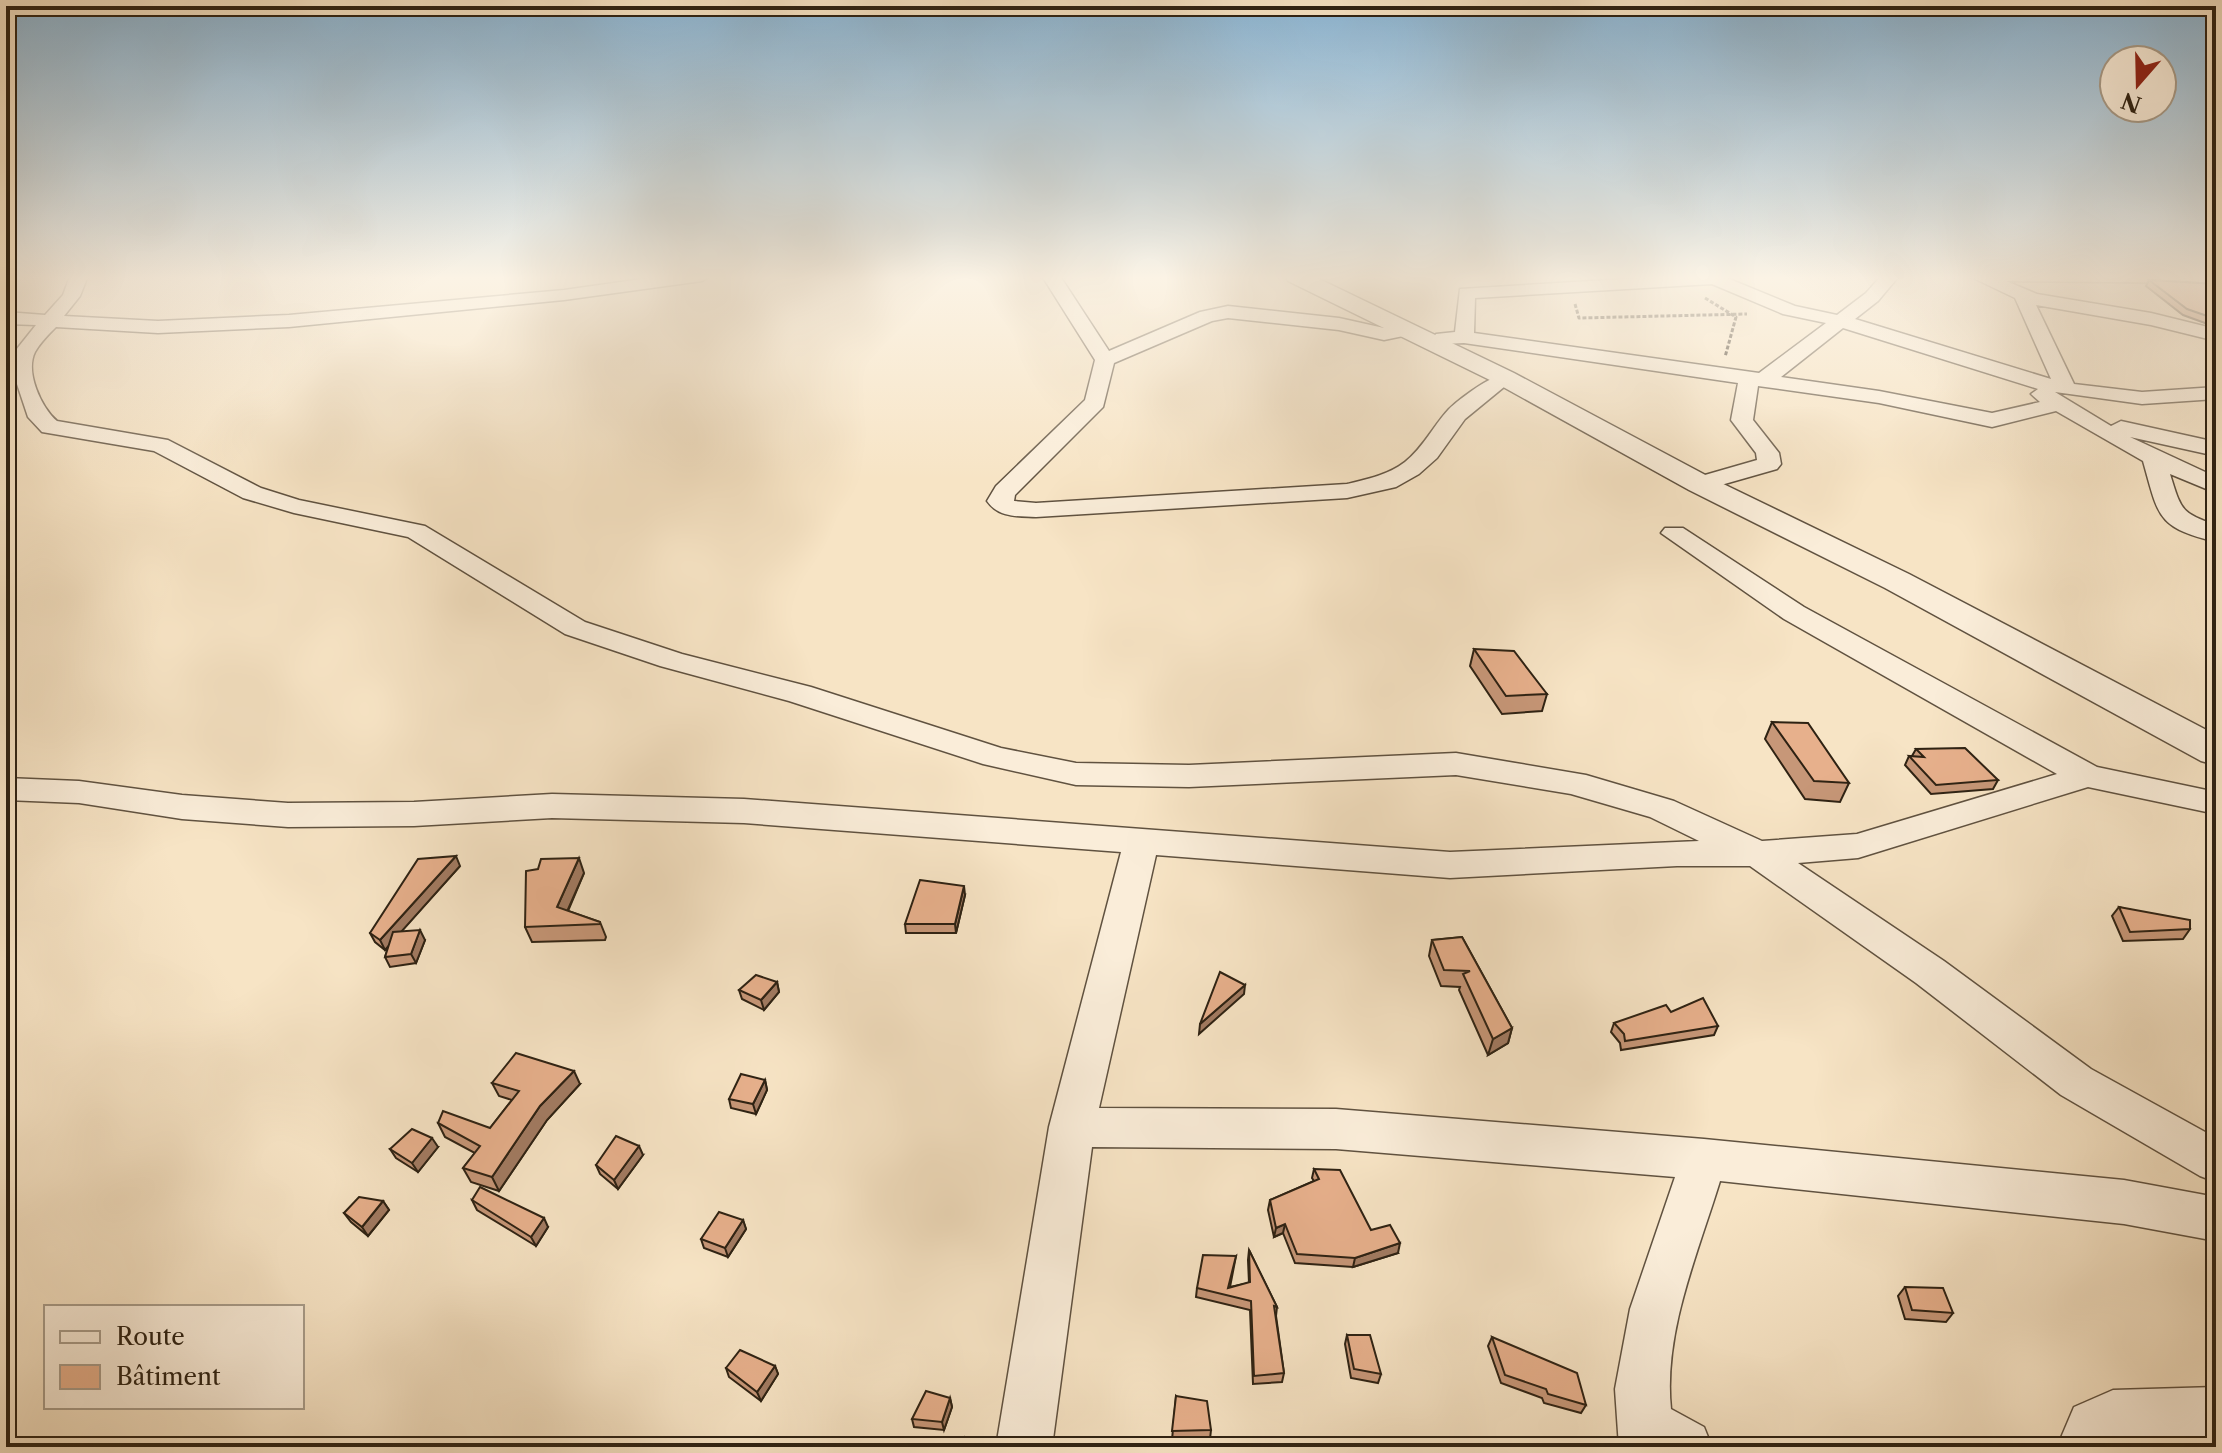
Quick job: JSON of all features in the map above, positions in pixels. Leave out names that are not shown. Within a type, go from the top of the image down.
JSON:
[{"type":"street","points":[[31,344],[21,366],[39,417],[50,427],[160,445],[252,493],[294,506],[416,531],[575,628],[605,640],[800,694],[995,757],[1076,774],[1189,776],[1456,764],[1574,783],[1647,805],[1758,854],[1930,972],[2076,1082],[2216,1162]]},
{"type":"street","points":[[1095,344],[1105,360],[1095,402],[1005,491],[999,501],[1007,508],[1036,510],[1347,491],[1387,482],[1420,461],[1457,414],[1505,378]]},
{"type":"street","points":[[1105,360],[1143,344]]},
{"type":"street","points":[[1435,344],[1505,378],[1700,484],[1897,581],[2214,746]]},
{"type":"street","points":[[1511,344],[1879,397],[1992,420],[2062,396],[2142,398],[2216,393]]},
{"type":"street","points":[[1700,484],[1769,464],[1767,453],[1742,420],[1756,379],[1807,344]]},
{"type":"street","points":[[1912,344],[2017,377],[2062,396],[2091,421],[2154,459],[2216,486]]},
{"type":"street","points":[[2042,344],[2062,396]]},
{"type":"street","points":[[2091,421],[2216,449]]},
{"type":"street","points":[[2154,459],[2170,513],[2181,522],[2216,534]]},
{"type":"street","points":[[1674,533],[1794,613],[2087,776],[2216,803]]},
{"type":"street","points":[[6,789],[79,792],[182,807],[288,815],[414,814],[552,806],[729,811],[1450,865],[1677,853],[1758,854],[1858,846],[2087,776]]},
{"type":"street","points":[[1024,1447],[1072,1127],[1141,843]]},
{"type":"street","points":[[1072,1127],[1336,1129],[1704,1159],[2124,1202],[2216,1219]]},
{"type":"street","points":[[1659,1440],[1642,1389],[1655,1309],[1704,1159]]},
{"type":"street","points":[[2085,1447],[2093,1426],[2113,1417],[2216,1414]]},
{"type":"path","points":[[1724,357],[1728,344]]},
{"type":"building","points":[[1474,649],[1514,651],[1547,694],[1506,696]]},
{"type":"building","points":[[1772,722],[1808,723],[1849,783],[1814,781]]},
{"type":"building","points":[[1965,748],[1998,780],[1936,785],[1909,756],[1924,757],[1916,749]]},
{"type":"building","points":[[456,856],[380,940],[370,933],[418,859]]},
{"type":"building","points":[[579,858],[557,907],[600,924],[525,927],[526,871],[538,869],[541,859]]},
{"type":"building","points":[[920,880],[964,886],[955,924],[905,924]]},
{"type":"building","points":[[2119,907],[2190,920],[2190,929],[2130,932]]},
{"type":"building","points":[[420,930],[411,954],[385,957],[393,932]]},
{"type":"building","points":[[1462,937],[1512,1028],[1493,1039],[1463,974],[1470,971],[1444,970],[1432,940]]},
{"type":"building","points":[[1220,972],[1245,985],[1200,1024]]},
{"type":"building","points":[[756,975],[777,982],[761,1000],[739,990]]},
{"type":"building","points":[[1703,998],[1718,1026],[1625,1041],[1624,1034],[1614,1023],[1666,1005],[1671,1012]]},
{"type":"building","points":[[516,1053],[574,1071],[540,1106],[492,1177],[463,1168],[480,1146],[438,1123],[443,1111],[490,1128],[519,1091],[492,1083]]},
{"type":"building","points":[[741,1074],[765,1080],[753,1104],[729,1099]]},
{"type":"building","points":[[412,1129],[432,1138],[412,1163],[390,1149]]},
{"type":"building","points":[[616,1136],[639,1146],[614,1180],[596,1165]]},
{"type":"building","points":[[1314,1169],[1340,1170],[1371,1230],[1390,1225],[1400,1243],[1355,1258],[1297,1254],[1285,1224],[1276,1228],[1270,1200],[1319,1179]]},
{"type":"building","points":[[480,1187],[544,1218],[531,1237],[472,1200]]},
{"type":"building","points":[[359,1197],[383,1201],[362,1227],[344,1213]]},
{"type":"building","points":[[719,1212],[743,1220],[725,1248],[701,1239]]},
{"type":"building","points":[[1249,1250],[1277,1307],[1274,1306],[1284,1373],[1254,1376],[1251,1301],[1197,1288],[1203,1255],[1236,1256],[1228,1288],[1250,1282]]},
{"type":"building","points":[[1905,1287],[1943,1288],[1953,1313],[1912,1310]]},
{"type":"building","points":[[1347,1335],[1370,1335],[1381,1374],[1354,1369]]},
{"type":"building","points":[[1492,1337],[1577,1373],[1586,1405],[1548,1394],[1546,1389],[1505,1375]]},
{"type":"building","points":[[740,1350],[775,1366],[757,1392],[726,1368]]},
{"type":"building","points":[[926,1391],[950,1398],[942,1422],[912,1419]]},
{"type":"building","points":[[1176,1396],[1207,1401],[1211,1430],[1172,1431]]},
{"type":"building","points":[[965,1437],[1000,1443],[999,1447],[963,1447]]},
{"type":"building","points":[[1795,1438],[1819,1440],[1821,1447],[1797,1447]]},
{"type":"building","points":[[1962,1439],[1987,1439],[1993,1447],[1967,1447]]}]
